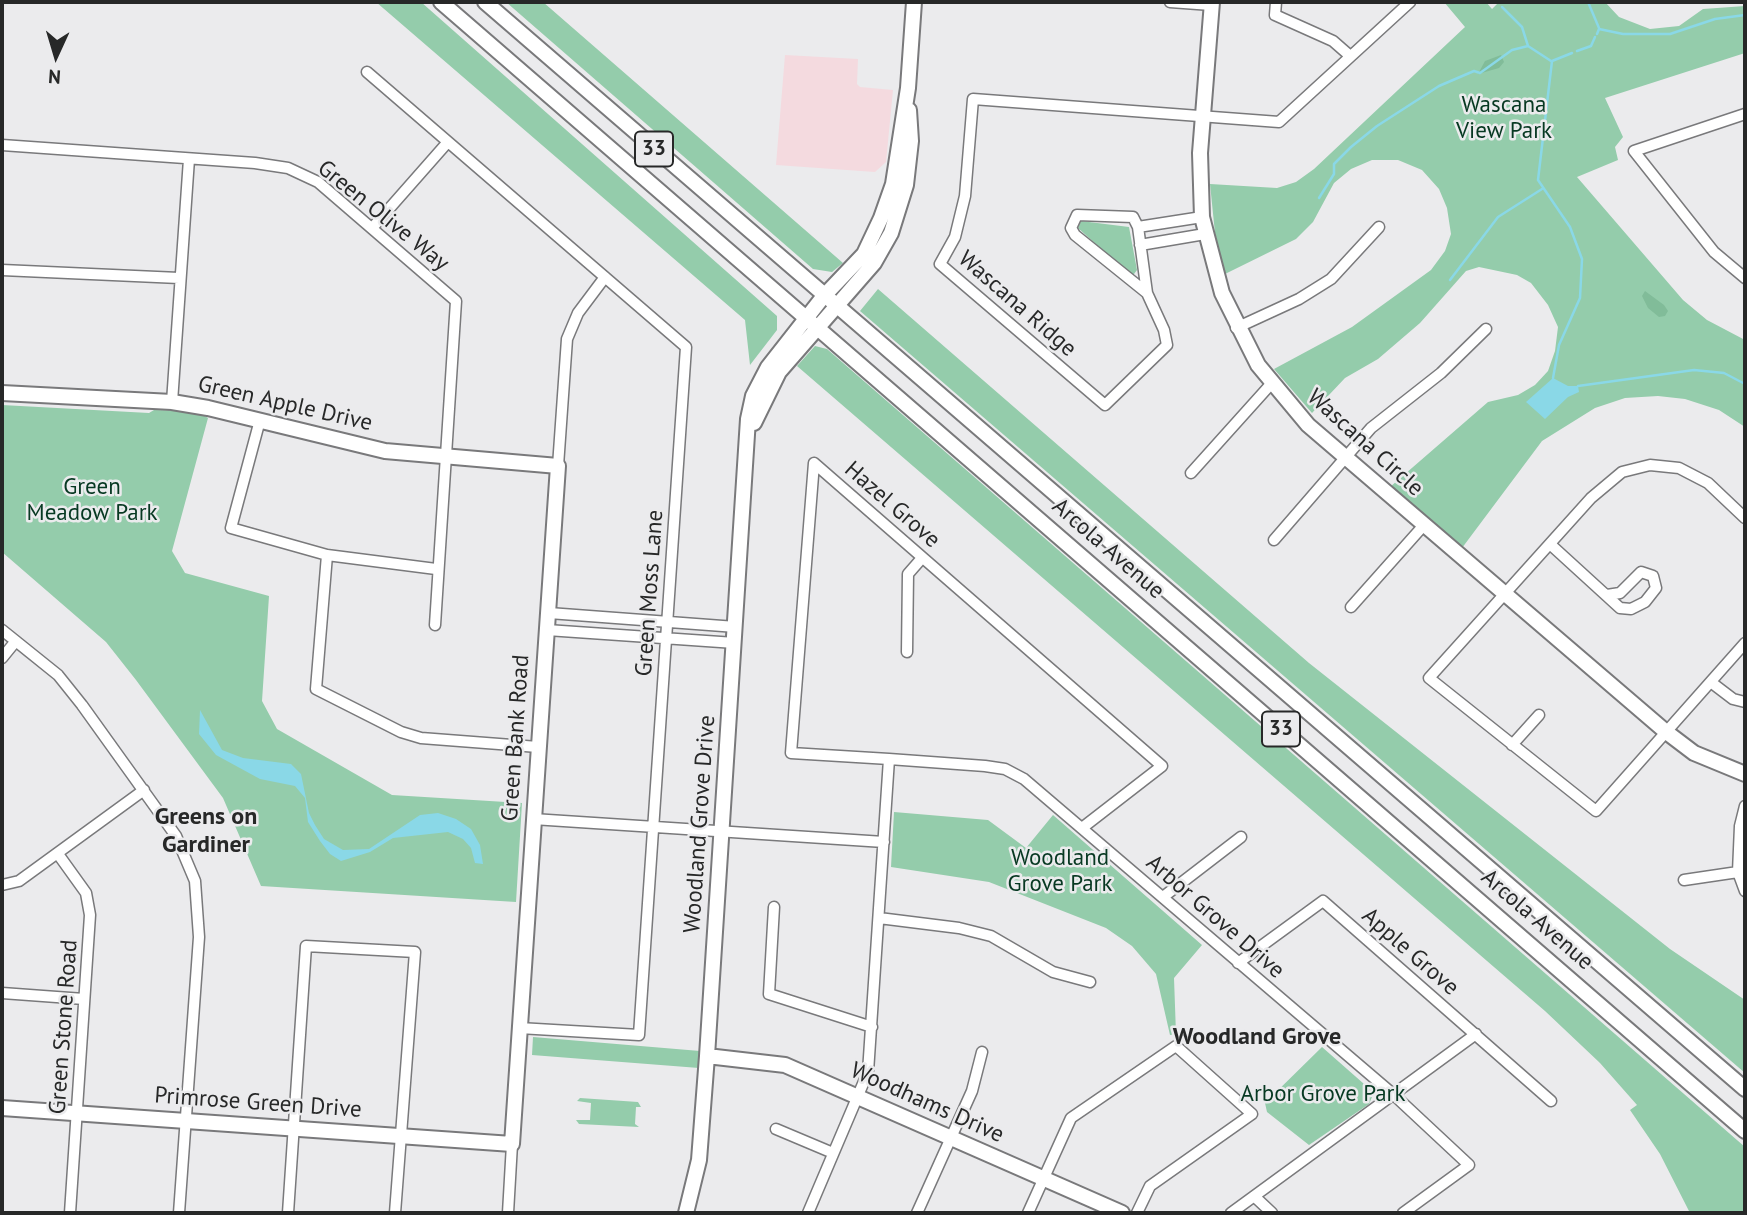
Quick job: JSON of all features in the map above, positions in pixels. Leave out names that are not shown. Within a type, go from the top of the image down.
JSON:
[{"type":"street","name":"Arcola Avenue","points":[[441,2],[1745,1131]]},
{"type":"street","name":"Arcola Avenue","points":[[485,2],[1745,1089]]},
{"type":"street","name":"Woodland Grove Drive","points":[[686,1213],[699,1160],[708,1056],[747,437],[779,372],[812,323],[829,301],[874,263],[891,233],[906,185],[911,141],[908,88],[914,2]]},
{"type":"street","points":[[1170,2],[1212,3]]},
{"type":"street","points":[[1276,2],[1275,15],[1334,41],[1349,55]]},
{"type":"street","points":[[1202,116],[1279,122],[1349,55],[1410,2]]},
{"type":"street","name":"Wascana Circle","points":[[1212,3],[1202,116],[1202,217],[1222,293],[1236,328],[1271,384],[1293,410],[1345,457],[1665,732],[1694,753],[1745,774]]},
{"type":"street","name":"Green Moss Lane","points":[[367,72],[685,347],[639,1035],[519,1028]]},
{"type":"street","name":"Wascana Ridge","points":[[1147,293],[1075,235],[1071,228],[1077,215],[1133,217],[1138,227],[1147,293],[1164,330],[1167,345],[1105,405],[940,264],[956,237],[965,196],[973,99],[1202,116]]},
{"type":"street","points":[[1744,117],[1634,151],[1714,252],[1745,278]]},
{"type":"street","points":[[373,227],[447,143]]},
{"type":"street","name":"Green Olive Way","points":[[2,145],[288,168],[318,182],[456,301],[445,457]]},
{"type":"street","points":[[172,402],[189,159]]},
{"type":"street","points":[[1138,227],[1202,217]]},
{"type":"street","points":[[1236,328],[1299,299],[1331,279],[1379,227]]},
{"type":"street","points":[[1140,245],[1205,234]]},
{"type":"street","points":[[2,270],[179,278]]},
{"type":"street","name":"Green Bank Road","points":[[508,1213],[567,339],[578,313],[605,277]]},
{"type":"street","points":[[1274,540],[1371,428],[1441,373],[1486,330]]},
{"type":"street","points":[[1191,473],[1271,384]]},
{"type":"street","name":"Green Apple Drive","points":[[2,393],[172,402],[260,419],[385,451],[558,466]]},
{"type":"street","points":[[260,419],[231,528],[327,555],[395,566],[436,569]]},
{"type":"street","points":[[435,625],[436,569],[445,457]]},
{"type":"street","name":"Hazel Grove","points":[[889,759],[792,753],[814,463],[1162,766],[1082,828]]},
{"type":"street","points":[[1745,518],[1708,483],[1679,468],[1650,465],[1622,472],[1591,498],[1429,678],[1596,811],[1745,643]]},
{"type":"street","points":[[1351,607],[1424,525]]},
{"type":"street","points":[[1551,545],[1620,608],[1632,609],[1645,602],[1656,588],[1653,576],[1641,572],[1620,593],[1607,594]]},
{"type":"street","points":[[327,555],[316,689],[401,732],[421,738],[538,747]]},
{"type":"street","points":[[906,652],[908,574],[922,558]]},
{"type":"street","points":[[549,613],[736,627]]},
{"type":"street","points":[[547,629],[735,643]]},
{"type":"street","points":[[2,631],[58,675],[176,836],[195,881],[199,910],[178,1213]]},
{"type":"street","points":[[2,658],[15,642]]},
{"type":"street","points":[[1712,683],[1733,699],[1745,702]]},
{"type":"street","points":[[1512,745],[1539,715]]},
{"type":"street","points":[[808,1213],[868,1072],[889,759]]},
{"type":"street","name":"Arbor Grove Drive","points":[[889,759],[1005,769],[1024,779],[1394,1095],[1469,1165],[1403,1213]]},
{"type":"street","points":[[2,885],[19,881],[144,790]]},
{"type":"street","points":[[1745,806],[1740,826],[1738,872],[1745,891]]},
{"type":"street","points":[[533,819],[884,842]]},
{"type":"street","points":[[1163,897],[1241,837]]},
{"type":"street","name":"Green Stone Road","points":[[58,854],[86,893],[90,915],[70,1213]]},
{"type":"street","points":[[1684,880],[1738,872]]},
{"type":"street","name":"Apple Grove","points":[[1238,962],[1323,901],[1551,1101]]},
{"type":"street","points":[[774,906],[769,994],[872,1027]]},
{"type":"street","points":[[879,918],[959,928],[991,936],[1053,972],[1090,982]]},
{"type":"street","points":[[288,1213],[306,946],[415,952],[396,1213]]},
{"type":"street","points":[[2,993],[84,999]]},
{"type":"street","points":[[1231,1213],[1476,1034]]},
{"type":"street","points":[[1028,1213],[1071,1118],[1176,1046],[1252,1114],[1150,1186],[1138,1213]]},
{"type":"street","points":[[917,1213],[972,1091],[982,1052]]},
{"type":"street","name":"Woodhams Drive","points":[[708,1056],[785,1065],[1122,1213]]},
{"type":"street","name":"Primrose Green Drive","points":[[2,1108],[512,1144]]},
{"type":"street","points":[[776,1129],[833,1153]]},
{"type":"street","points":[[1255,1197],[1272,1213]]},
{"type":"shaded area","points":[[785,55],[858,59],[857,84],[860,87],[893,90],[886,162],[875,172],[776,165]]},
{"type":"green space","points":[[376,2],[421,2],[777,316],[777,330],[750,365],[745,320]]},
{"type":"green space","points":[[506,2],[543,2],[843,263],[832,272],[813,269]]},
{"type":"green space","name":"Wascana View Park","points":[[1444,2],[1486,2],[1492,9],[1499,2],[1605,2],[1619,17],[1650,29],[1679,26],[1703,9],[1745,6],[1745,53],[1605,98],[1623,137],[1615,147],[1618,160],[1577,177],[1683,300],[1707,320],[1745,340],[1745,427],[1719,410],[1685,399],[1658,396],[1625,398],[1595,408],[1542,441],[1462,548],[1390,487],[1488,402],[1518,395],[1535,385],[1548,371],[1555,351],[1558,327],[1548,305],[1531,283],[1517,275],[1479,267],[1466,271],[1420,323],[1378,359],[1345,378],[1312,413],[1274,369],[1352,327],[1431,270],[1445,251],[1451,234],[1447,208],[1439,189],[1422,170],[1398,160],[1372,160],[1351,169],[1334,183],[1313,222],[1296,239],[1225,274],[1215,233],[1210,184],[1277,188],[1296,182],[1314,169],[1465,27]]},
{"type":"green space","points":[[1501,55],[1504,62],[1499,68],[1478,74],[1485,61]]},
{"type":"green space","points":[[1081,221],[1129,227],[1137,270],[1134,274],[1129,274],[1078,228]]},
{"type":"green space","points":[[878,289],[1309,663],[1670,949],[1745,1000],[1745,1073],[860,311]]},
{"type":"green space","points":[[1645,291],[1664,305],[1668,311],[1665,316],[1659,317],[1648,308],[1642,296]]},
{"type":"green space","points":[[815,346],[827,349],[1745,1147],[1745,1213],[1690,1213],[1660,1154],[1630,1110],[1637,1105],[1600,1063],[1545,1011],[797,366]]},
{"type":"green space","name":"Green Meadow Park","points":[[2,405],[149,413],[154,410],[196,411],[208,418],[172,551],[185,573],[269,596],[262,701],[277,729],[392,795],[522,803],[516,902],[261,886],[223,798],[136,680],[106,642],[2,552]]},
{"type":"green space","name":"Woodland Grove Park","points":[[894,812],[988,820],[1026,848],[1053,815],[1202,945],[1174,978],[1176,1034],[1170,1035],[1156,974],[1132,946],[1106,928],[989,882],[891,867]]},
{"type":"green space","points":[[533,1037],[700,1051],[699,1068],[532,1055]]},
{"type":"green space","name":"Arbor Grove Park","points":[[1322,1047],[1372,1091],[1372,1097],[1369,1104],[1309,1145],[1267,1112],[1265,1103]]},
{"type":"green space","points":[[580,1098],[638,1102],[641,1107],[636,1107],[635,1124],[639,1127],[579,1124],[576,1120],[590,1120],[591,1103],[577,1101]]},
{"type":"water","points":[[1553,378],[1568,386],[1578,386],[1579,392],[1568,397],[1545,419],[1526,402]]},
{"type":"water","points":[[200,710],[222,750],[243,758],[291,764],[301,774],[309,813],[315,825],[324,839],[343,850],[369,849],[420,815],[438,813],[456,819],[471,829],[480,845],[483,864],[475,863],[471,848],[463,839],[448,832],[393,838],[370,852],[341,861],[330,854],[308,822],[305,798],[295,786],[260,779],[216,755],[199,734]]},
{"type":"waterway","points":[[1588,2],[1599,28]]},
{"type":"waterway","points":[[1502,7],[1522,27],[1528,46]]},
{"type":"waterway","points":[[1597,34],[1599,29],[1623,34],[1670,34],[1715,19],[1745,15]]},
{"type":"waterway","points":[[1577,51],[1591,46],[1595,37]]},
{"type":"waterway","points":[[1319,198],[1334,174],[1334,164],[1351,147],[1377,126],[1439,86],[1474,71],[1480,73],[1512,50],[1528,46],[1551,61]]},
{"type":"waterway","points":[[1552,61],[1572,53]]},
{"type":"waterway","points":[[1552,61],[1538,180],[1570,227],[1582,259],[1580,298],[1559,345],[1553,378]]},
{"type":"waterway","points":[[1450,280],[1498,217],[1542,189]]},
{"type":"waterway","points":[[1578,386],[1694,370],[1724,373],[1745,384]]},
{"type":"district","name":"Greens on Gardiner","points":[[206,831]]},
{"type":"district","name":"Woodland Grove","points":[[1257,1037]]}]
